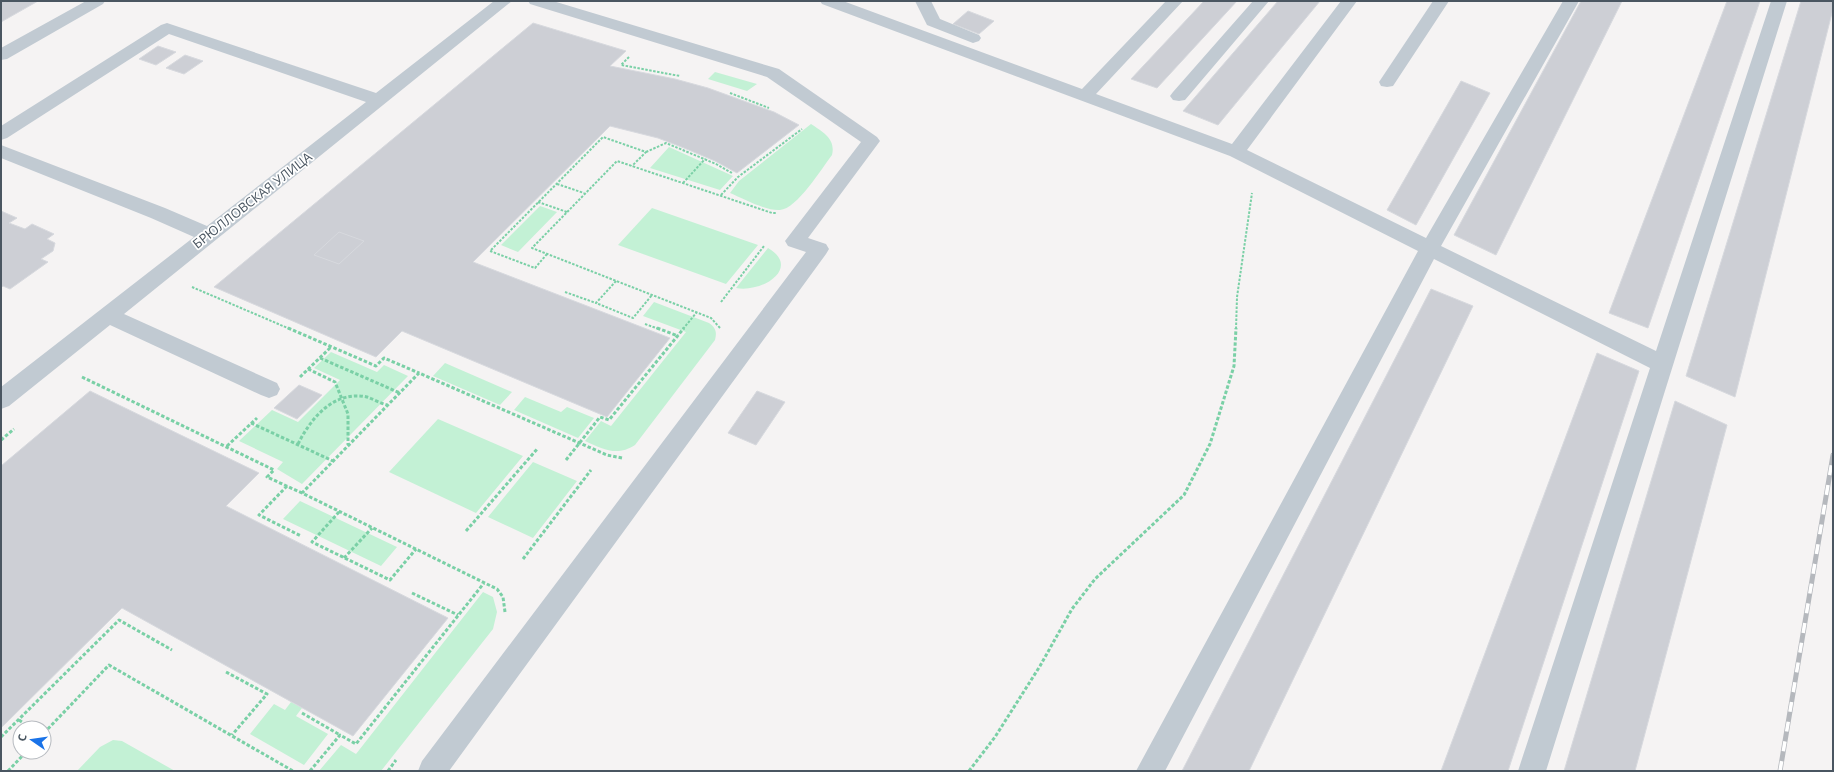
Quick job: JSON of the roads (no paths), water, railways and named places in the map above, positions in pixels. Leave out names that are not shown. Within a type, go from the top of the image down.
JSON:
[{"type":"street","points":[[1,55],[97,1]]},
{"type":"street","name":"БРЮЛЛОВСКАЯ УЛИЦА","points":[[1,400],[504,1]]},
{"type":"street","points":[[432,771],[819,249],[795,241],[871,141],[773,73],[536,1]]},
{"type":"street","points":[[828,1],[1236,152],[1662,364]]},
{"type":"street","points":[[924,1],[933,22],[973,38]]},
{"type":"street","points":[[1084,97],[1175,1]]},
{"type":"street","points":[[1179,96],[1261,1]]},
{"type":"street","points":[[1236,152],[1349,1]]},
{"type":"street","points":[[1386,82],[1441,1]]},
{"type":"street","points":[[1150,771],[1430,248],[1571,1]]},
{"type":"street","points":[[1532,771],[1779,1]]},
{"type":"street","points":[[1,134],[167,28],[378,100]]},
{"type":"street","points":[[1,151],[158,213],[208,235]]},
{"type":"street","points":[[107,315],[269,389]]},
{"type":"railway","points":[[1780,771],[1833,455]]}]
